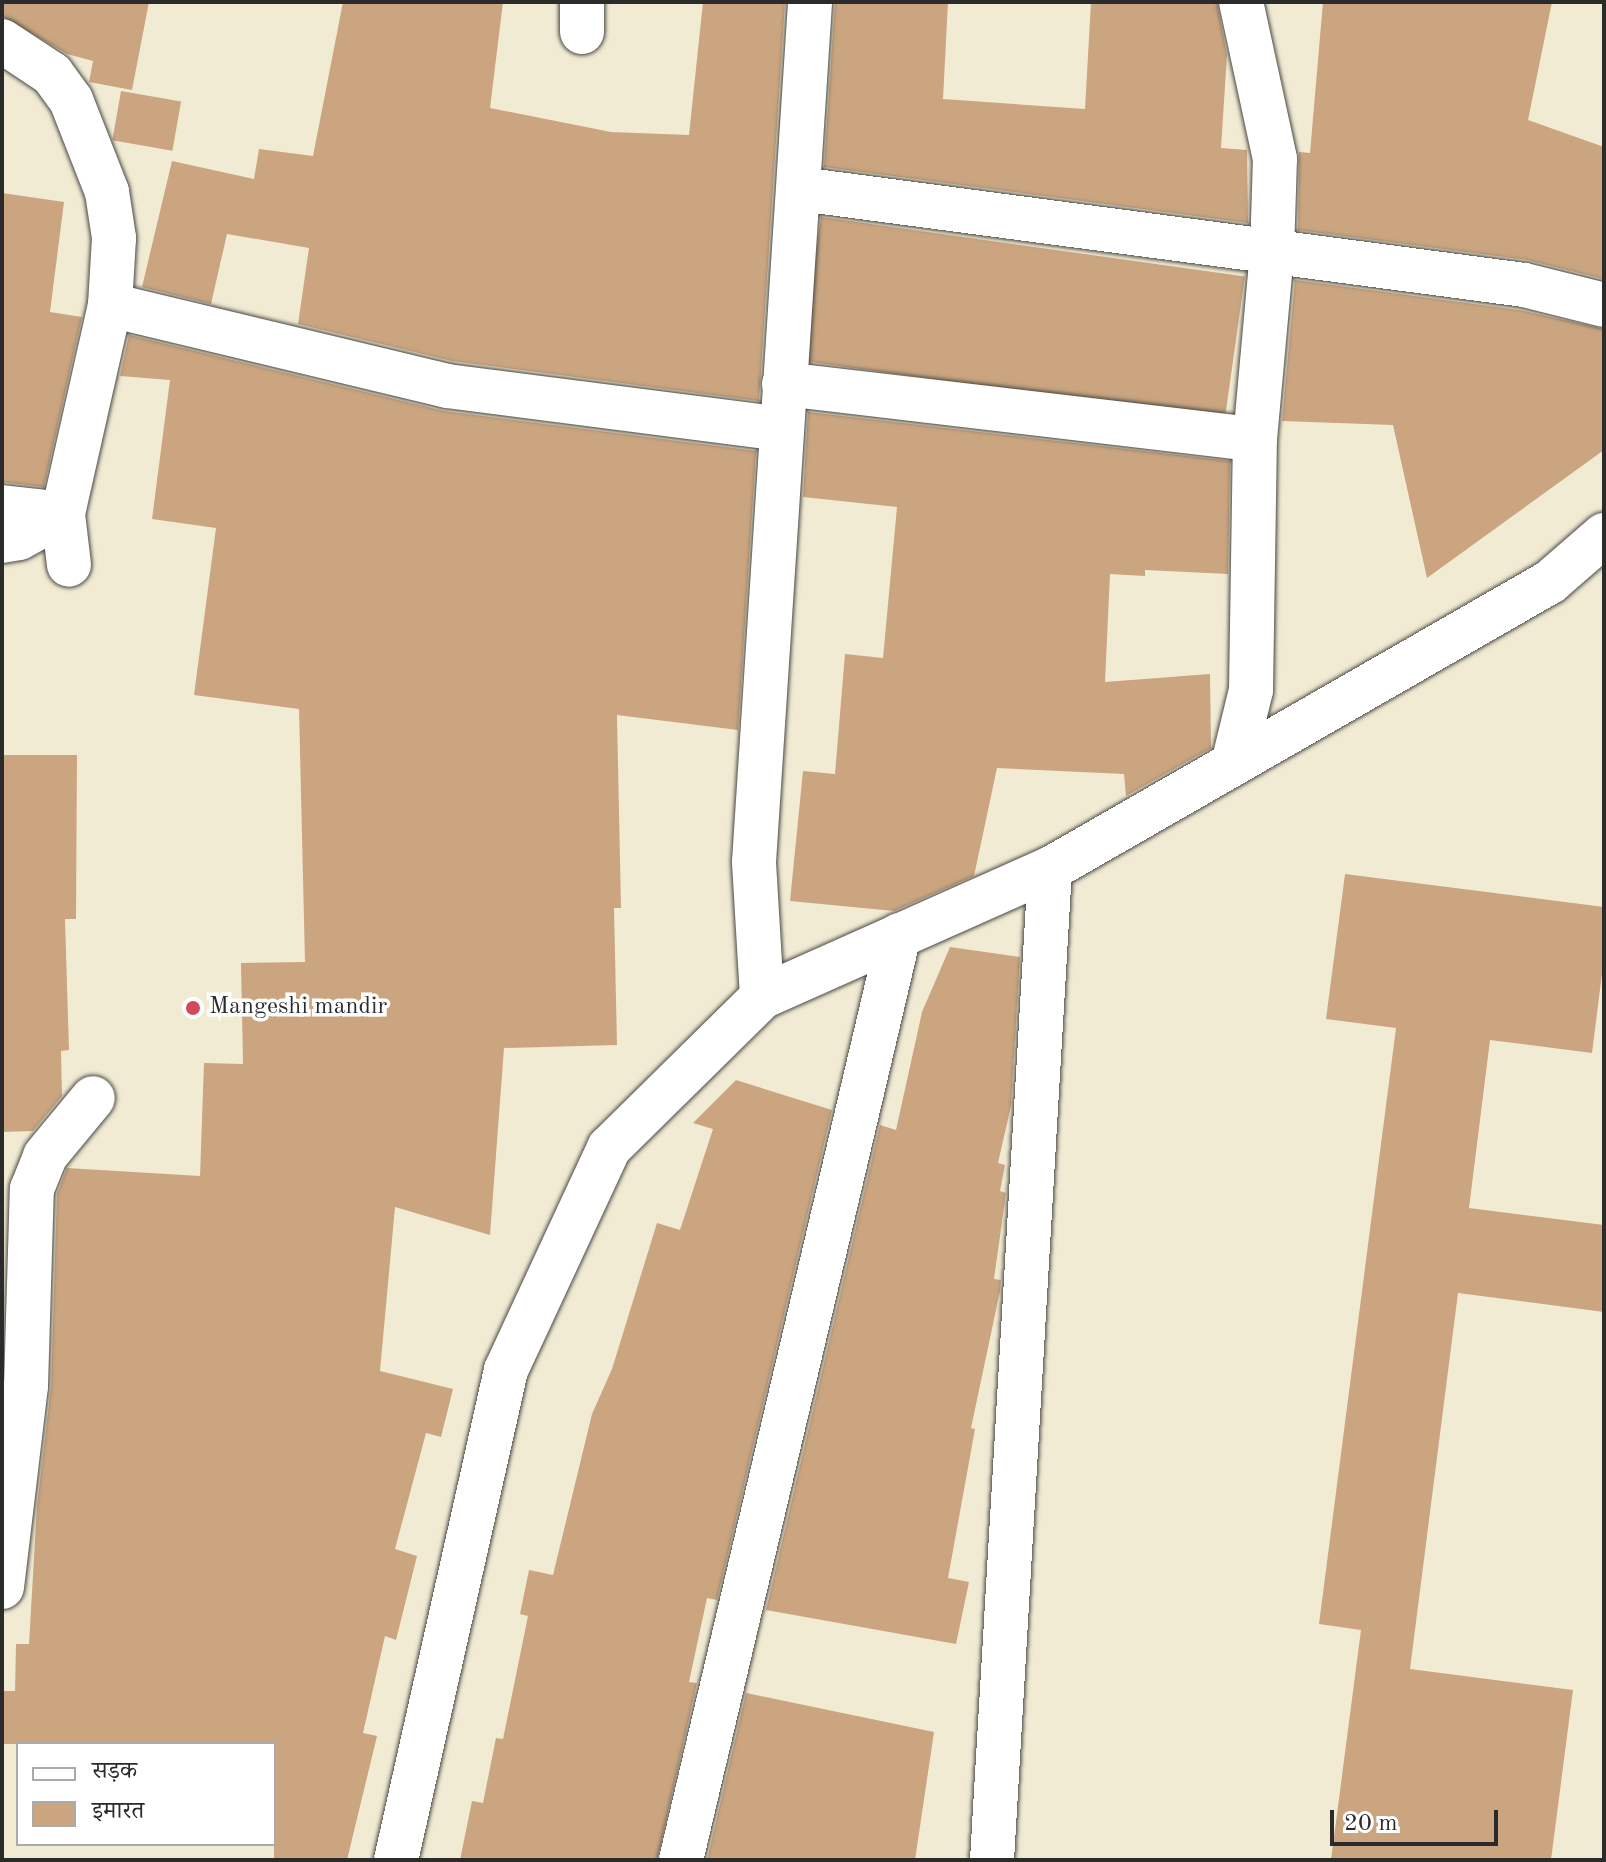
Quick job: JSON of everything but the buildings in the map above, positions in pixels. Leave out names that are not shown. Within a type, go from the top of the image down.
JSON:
[{"type":"street","points":[[762,997],[754,862],[810,2]]},
{"type":"street","points":[[1233,764],[1251,690],[1255,439],[1272,253],[1275,159],[1241,2]]},
{"type":"street","points":[[2,41],[52,74],[71,100],[107,192],[114,238],[110,305],[63,514],[69,565]]},
{"type":"street","points":[[800,189],[1524,285],[1604,305]]},
{"type":"street","points":[[110,305],[447,386],[781,429]]},
{"type":"street","points":[[784,384],[1255,439]]},
{"type":"street","points":[[2,507],[63,514]]},
{"type":"street","points":[[2,541],[19,538],[63,514]]},
{"type":"street","points":[[396,1860],[506,1370],[609,1148],[762,997],[1050,869],[1550,582],[1604,535]]},
{"type":"street","points":[[992,1860],[1050,869]]},
{"type":"street","points":[[681,1860],[899,935]]},
{"type":"street","points":[[2,1587],[14,1385],[32,1189],[45,1156],[93,1098]]},
{"type":"place","name":"Mangeshi mandir","points":[[193,1008]]}]
